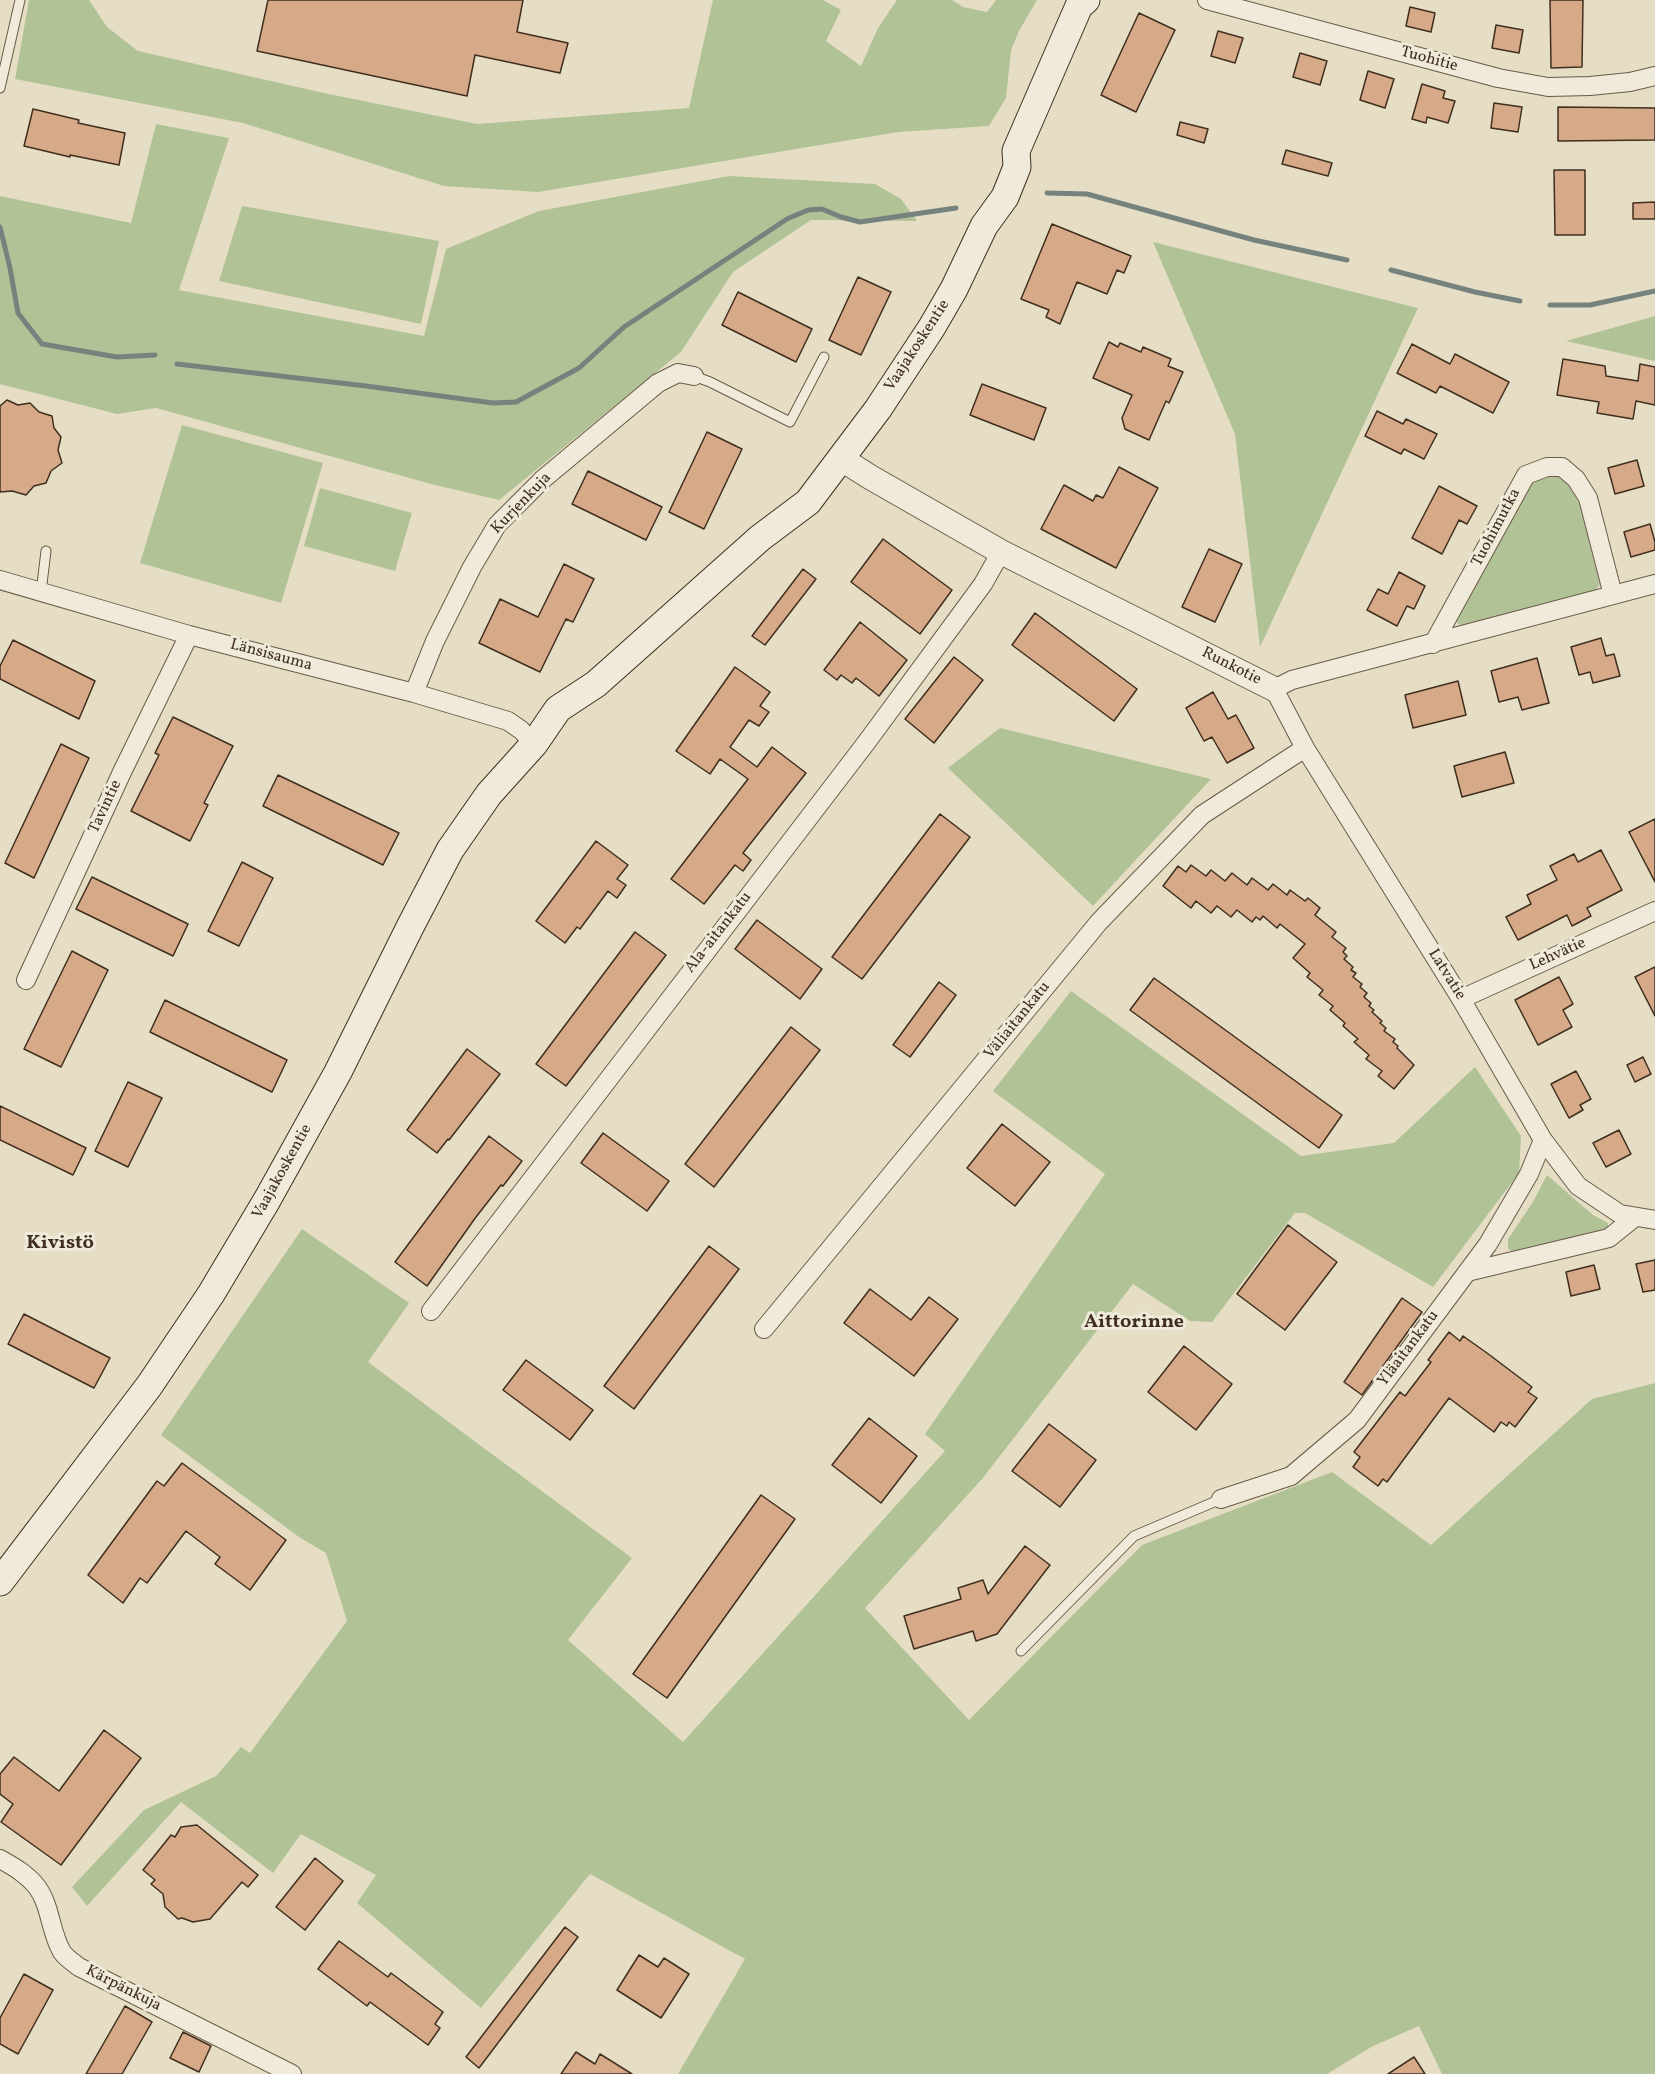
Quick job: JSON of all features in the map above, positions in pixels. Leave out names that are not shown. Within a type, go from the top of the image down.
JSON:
[{"type":"main road","name":"Vaajakoskentie","points":[[0,1582],[149,1386],[212,1294],[338,1072],[450,850],[489,794],[534,744],[570,722],[596,684],[760,538],[795,490],[840,458],[878,409],[932,327],[954,289],[984,226],[1005,197],[1017,167],[1016,151],[1081,2]]},
{"type":"street","name":"Tuohitie","points":[[1207,0],[1498,78],[1538,85],[1590,86],[1630,82],[1655,76]]},
{"type":"street","name":"Kurjenkuja","points":[[414,693],[435,641],[472,567],[497,525],[542,480],[658,382],[678,373],[694,376]]},
{"type":"street","name":"Runkotie","points":[[840,458],[1001,552],[1274,689],[1292,680],[1655,584]]},
{"type":"street","name":"Tuohimutka","points":[[1433,644],[1526,475],[1546,467],[1562,467],[1576,479],[1588,498],[1613,595]]},
{"type":"street","name":"Ala-aitankatu","points":[[430,1311],[866,743],[983,584],[1001,552]]},
{"type":"street","name":"Länsisauma","points":[[0,580],[189,635],[414,693],[508,721],[521,730],[534,744]]},
{"type":"street","name":"Tavintie","points":[[26,980],[123,770],[189,635]]},
{"type":"street","name":"Latvatie","points":[[1274,689],[1305,748],[1461,999],[1543,1140],[1578,1186],[1620,1214],[1655,1220]]},
{"type":"street","name":"Väliaitankatu","points":[[764,1329],[1099,922],[1202,815],[1305,748]]},
{"type":"street","name":"Lehvätie","points":[[1461,999],[1655,911]]},
{"type":"street","name":"Yläaitankatu","points":[[1221,1500],[1291,1476],[1357,1420],[1488,1244],[1529,1174],[1543,1140]]},
{"type":"street","points":[[1467,1272],[1609,1238],[1635,1217]]},
{"type":"street","name":"Kärpänkuja","points":[[0,1859],[21,1870],[38,1888],[63,1953],[79,1968],[292,2074]]},
{"type":"lane","points":[[0,88],[20,0]]},
{"type":"lane","points":[[694,376],[790,422],[824,357]]},
{"type":"lane","points":[[41,592],[46,551]]},
{"type":"lane","points":[[1021,1651],[1134,1536],[1221,1500]]},
{"type":"green space","points":[[29,0],[89,0],[107,27],[138,51],[324,93],[477,124],[689,108],[713,0],[823,0],[841,10],[826,41],[861,66],[878,28],[897,0],[952,0],[963,7],[987,12],[996,0],[1037,0],[1011,50],[1006,98],[989,126],[898,132],[538,192],[444,186],[243,123],[15,79]]},
{"type":"green space","points":[[156,124],[229,138],[179,290],[424,336],[446,249],[539,211],[729,176],[875,184],[901,199],[917,221],[811,220],[733,272],[681,352],[499,500],[431,484],[156,408],[117,414],[0,384],[0,196],[131,223]]},
{"type":"green space","points":[[242,206],[439,241],[421,324],[219,281]]},
{"type":"green space","points":[[1153,242],[1418,308],[1260,647],[1235,434]]},
{"type":"green space","points":[[1655,316],[1655,361],[1566,341]]},
{"type":"green space","points":[[182,425],[323,463],[281,603],[140,563]]},
{"type":"green space","points":[[1559,476],[1577,499],[1583,512],[1601,583],[1594,592],[1466,627],[1457,623],[1455,615],[1532,482],[1542,477]]},
{"type":"green space","points":[[320,488],[412,513],[395,571],[304,546]]},
{"type":"green space","points":[[1000,728],[1211,779],[1093,906],[948,768]]},
{"type":"green space","points":[[1071,991],[1301,1156],[1394,1143],[1475,1067],[1521,1136],[1519,1173],[1433,1287],[1305,1213],[1295,1213],[1212,1322],[1190,1321],[1133,1284],[982,1479],[865,1608],[969,1720],[1142,1545],[1332,1472],[1431,1545],[1592,1399],[1655,1383],[1655,2074],[1442,2074],[1419,2026],[1373,2046],[1327,2074],[678,2074],[745,1959],[590,1874],[481,2008],[357,1903],[376,1875],[301,1834],[273,1873],[181,1802],[87,1906],[72,1887],[144,1810],[216,1776],[241,1747],[250,1753],[347,1621],[326,1553],[299,1537],[161,1435],[302,1229],[409,1303],[368,1362],[632,1558],[568,1640],[683,1742],[945,1451],[925,1434],[1105,1174],[993,1091]]},
{"type":"green space","points":[[1547,1175],[1593,1215],[1608,1223],[1608,1228],[1582,1239],[1515,1253],[1508,1249],[1508,1239],[1533,1202]]},
{"type":"building","points":[[268,0],[523,0],[517,32],[568,43],[560,73],[475,55],[467,96],[257,51]]},
{"type":"building","points":[[1550,0],[1583,0],[1582,67],[1551,68]]},
{"type":"building","points":[[1410,7],[1435,13],[1431,32],[1406,26]]},
{"type":"building","points":[[1139,13],[1175,30],[1136,112],[1101,95]]},
{"type":"building","points":[[1496,25],[1523,30],[1519,53],[1492,48]]},
{"type":"building","points":[[1218,31],[1243,38],[1235,63],[1211,56]]},
{"type":"building","points":[[1300,53],[1327,61],[1320,85],[1293,77]]},
{"type":"building","points":[[1368,71],[1394,79],[1385,108],[1360,100]]},
{"type":"building","points":[[1422,84],[1445,91],[1443,98],[1455,101],[1448,123],[1427,117],[1426,123],[1412,119]]},
{"type":"building","points":[[1494,103],[1522,107],[1518,132],[1491,128]]},
{"type":"building","points":[[1558,107],[1655,108],[1655,140],[1558,141]]},
{"type":"building","points":[[33,109],[79,120],[78,123],[125,133],[119,165],[24,146]]},
{"type":"building","points":[[1180,122],[1208,129],[1204,143],[1177,135]]},
{"type":"building","points":[[1286,150],[1332,163],[1328,176],[1282,164]]},
{"type":"building","points":[[1554,170],[1585,170],[1585,235],[1555,235]]},
{"type":"building","points":[[1655,202],[1655,219],[1633,219],[1633,203]]},
{"type":"building","points":[[1052,224],[1131,256],[1124,273],[1117,270],[1107,294],[1077,282],[1060,324],[1046,317],[1049,310],[1021,299]]},
{"type":"building","points":[[858,277],[891,292],[861,355],[829,340]]},
{"type":"building","points":[[738,292],[812,329],[796,362],[722,325]]},
{"type":"building","points":[[1109,342],[1118,347],[1120,343],[1141,352],[1143,347],[1171,359],[1168,366],[1183,372],[1169,403],[1166,401],[1149,440],[1125,429],[1122,418],[1132,395],[1093,378]]},
{"type":"building","points":[[1412,344],[1450,364],[1455,354],[1509,382],[1493,413],[1440,386],[1436,393],[1397,373]]},
{"type":"building","points":[[1563,359],[1605,366],[1606,376],[1638,381],[1640,364],[1655,367],[1655,405],[1636,401],[1633,419],[1597,413],[1599,402],[1557,395]]},
{"type":"building","points":[[982,384],[1046,408],[1034,440],[970,415]]},
{"type":"building","points":[[7,400],[18,405],[30,403],[39,412],[52,416],[54,428],[61,437],[58,450],[62,463],[51,471],[46,483],[34,486],[26,495],[12,491],[0,492],[0,406]]},
{"type":"building","points":[[1377,411],[1403,424],[1406,419],[1437,434],[1424,459],[1404,449],[1401,454],[1365,436]]},
{"type":"building","points":[[707,432],[742,449],[704,529],[669,512]]},
{"type":"building","points":[[1637,460],[1644,486],[1615,494],[1608,468]]},
{"type":"building","points":[[1119,467],[1158,488],[1116,568],[1041,529],[1064,485],[1093,501],[1096,495],[1103,498]]},
{"type":"building","points":[[588,471],[662,507],[646,540],[572,504]]},
{"type":"building","points":[[1439,486],[1477,506],[1467,524],[1459,520],[1442,554],[1412,538]]},
{"type":"building","points":[[1650,524],[1655,550],[1631,557],[1624,532]]},
{"type":"building","points":[[883,539],[952,590],[920,634],[851,582]]},
{"type":"building","points":[[1209,549],[1242,564],[1215,622],[1182,607]]},
{"type":"building","points":[[564,564],[594,579],[573,622],[566,619],[540,672],[479,643],[500,599],[538,617]]},
{"type":"building","points":[[803,569],[816,579],[765,645],[752,636]]},
{"type":"building","points":[[1399,572],[1425,586],[1414,609],[1407,606],[1397,626],[1367,610],[1378,589],[1388,594]]},
{"type":"building","points":[[1035,613],[1137,689],[1114,721],[1012,645]]},
{"type":"building","points":[[860,622],[907,660],[879,696],[856,678],[852,683],[841,675],[837,680],[824,670]]},
{"type":"building","points":[[1601,638],[1606,656],[1614,654],[1620,676],[1593,683],[1590,672],[1579,675],[1571,647]]},
{"type":"building","points":[[13,640],[95,681],[79,719],[0,679],[0,666]]},
{"type":"building","points":[[954,657],[983,680],[934,743],[905,719]]},
{"type":"building","points":[[1537,658],[1549,703],[1522,710],[1518,697],[1499,702],[1491,671]]},
{"type":"building","points":[[735,667],[770,692],[760,706],[769,712],[759,726],[749,720],[730,747],[757,767],[772,747],[806,773],[743,853],[751,860],[743,871],[735,865],[704,904],[671,879],[748,779],[720,759],[710,774],[676,751]]},
{"type":"building","points":[[1458,681],[1466,715],[1413,728],[1405,695]]},
{"type":"building","points":[[1213,692],[1228,719],[1236,715],[1254,748],[1227,763],[1212,737],[1204,741],[1186,708]]},
{"type":"building","points":[[173,717],[233,746],[204,803],[208,805],[190,841],[131,811],[159,755],[155,753]]},
{"type":"building","points":[[61,744],[89,758],[34,878],[5,863]]},
{"type":"building","points":[[1505,752],[1514,783],[1462,797],[1454,766]]},
{"type":"building","points":[[278,775],[399,833],[383,865],[263,806]]},
{"type":"building","points":[[940,814],[970,837],[862,979],[832,957]]},
{"type":"building","points":[[1655,819],[1655,882],[1629,832]]},
{"type":"building","points":[[596,841],[628,865],[617,879],[626,885],[617,898],[608,891],[580,929],[577,927],[565,943],[536,921]]},
{"type":"building","points":[[1601,850],[1622,890],[1587,908],[1591,916],[1572,926],[1567,915],[1518,940],[1506,917],[1531,904],[1527,895],[1557,880],[1550,866],[1574,854],[1578,862]]},
{"type":"building","points":[[242,862],[273,878],[239,946],[208,931]]},
{"type":"building","points":[[1191,865],[1206,876],[1211,870],[1225,881],[1232,873],[1247,885],[1252,878],[1268,890],[1273,884],[1287,895],[1290,890],[1305,901],[1308,898],[1320,908],[1315,915],[1336,932],[1332,937],[1346,948],[1343,952],[1347,956],[1344,959],[1353,967],[1351,970],[1356,973],[1353,977],[1362,984],[1360,987],[1367,993],[1364,997],[1371,1003],[1369,1006],[1374,1010],[1372,1012],[1382,1021],[1380,1023],[1386,1028],[1384,1031],[1395,1039],[1393,1042],[1398,1046],[1397,1048],[1414,1065],[1394,1089],[1378,1076],[1382,1071],[1366,1059],[1369,1055],[1354,1042],[1358,1039],[1330,1010],[1333,1006],[1319,995],[1323,990],[1307,977],[1310,973],[1293,958],[1305,944],[1280,924],[1277,928],[1263,916],[1260,920],[1256,917],[1252,922],[1237,910],[1231,917],[1217,906],[1211,913],[1196,901],[1191,908],[1163,886],[1178,866],[1186,872]]},
{"type":"building","points":[[92,877],[188,924],[173,956],[76,909]]},
{"type":"building","points":[[757,920],[822,969],[800,999],[735,949]]},
{"type":"building","points":[[635,932],[666,955],[566,1086],[536,1064]]},
{"type":"building","points":[[72,951],[108,970],[61,1067],[24,1049]]},
{"type":"building","points":[[1655,967],[1655,1016],[1635,977]]},
{"type":"building","points":[[1559,977],[1573,1004],[1563,1010],[1572,1027],[1538,1045],[1515,1000]]},
{"type":"building","points":[[1154,978],[1342,1115],[1319,1148],[1130,1010]]},
{"type":"building","points":[[939,982],[956,995],[910,1057],[893,1045]]},
{"type":"building","points":[[165,1000],[287,1060],[272,1092],[150,1032]]},
{"type":"building","points":[[791,1027],[820,1050],[714,1187],[685,1164]]},
{"type":"building","points":[[467,1049],[500,1074],[437,1153],[407,1130]]},
{"type":"building","points":[[1643,1057],[1651,1074],[1635,1082],[1627,1065]]},
{"type":"building","points":[[1576,1071],[1591,1099],[1580,1105],[1583,1110],[1569,1118],[1551,1084]]},
{"type":"building","points":[[128,1082],[162,1098],[128,1167],[95,1151]]},
{"type":"building","points":[[0,1106],[86,1148],[73,1175],[0,1140]]},
{"type":"building","points":[[1002,1124],[1050,1162],[1015,1206],[967,1168]]},
{"type":"building","points":[[1619,1130],[1631,1154],[1606,1167],[1593,1143]]},
{"type":"building","points":[[603,1133],[669,1181],[647,1211],[581,1163]]},
{"type":"building","points":[[489,1136],[522,1161],[476,1217],[427,1286],[395,1262]]},
{"type":"building","points":[[1288,1225],[1337,1262],[1285,1330],[1237,1294]]},
{"type":"building","points":[[709,1246],[739,1269],[634,1409],[604,1386]]},
{"type":"building","points":[[1655,1260],[1655,1290],[1643,1292],[1636,1264]]},
{"type":"building","points":[[1594,1265],[1600,1289],[1571,1296],[1566,1272]]},
{"type":"building","points":[[870,1289],[911,1320],[929,1297],[958,1319],[914,1376],[844,1323]]},
{"type":"building","points":[[1402,1298],[1422,1312],[1362,1395],[1344,1382]]},
{"type":"building","points":[[24,1314],[110,1358],[94,1388],[8,1344]]},
{"type":"building","points":[[1449,1332],[1460,1341],[1463,1336],[1487,1353],[1532,1387],[1528,1392],[1537,1398],[1515,1427],[1509,1422],[1507,1426],[1501,1422],[1494,1432],[1449,1398],[1387,1482],[1383,1479],[1378,1486],[1353,1467],[1360,1457],[1354,1452],[1400,1392],[1405,1396],[1431,1362],[1428,1360]]},
{"type":"building","points":[[1184,1346],[1232,1384],[1196,1430],[1148,1392]]},
{"type":"building","points":[[526,1360],[593,1410],[570,1440],[503,1390]]},
{"type":"building","points":[[869,1418],[917,1456],[881,1503],[832,1465]]},
{"type":"building","points":[[1049,1424],[1096,1460],[1060,1507],[1012,1471]]},
{"type":"building","points":[[182,1463],[286,1540],[250,1590],[215,1564],[220,1557],[186,1531],[147,1583],[140,1578],[123,1603],[88,1575],[157,1481],[164,1486]]},
{"type":"building","points":[[761,1495],[795,1519],[667,1698],[633,1674]]},
{"type":"building","points":[[1025,1546],[1050,1565],[997,1634],[976,1641],[973,1631],[914,1649],[904,1616],[961,1599],[958,1588],[983,1580],[988,1594]]},
{"type":"building","points":[[104,1730],[141,1758],[61,1865],[1,1822],[13,1804],[0,1794],[0,1774],[14,1757],[59,1791]]},
{"type":"building","points":[[197,1825],[258,1875],[248,1887],[242,1882],[210,1919],[193,1922],[178,1919],[165,1907],[163,1894],[151,1884],[155,1880],[143,1870],[171,1835],[175,1837],[181,1827]]},
{"type":"building","points":[[315,1858],[343,1881],[305,1930],[276,1907]]},
{"type":"building","points":[[565,1927],[578,1937],[479,2068],[466,2057]]},
{"type":"building","points":[[339,1941],[388,1977],[391,1973],[443,2012],[435,2024],[440,2028],[428,2045],[370,2002],[367,2006],[318,1969]]},
{"type":"building","points":[[639,1955],[658,1967],[664,1958],[689,1974],[661,2018],[617,1990]]},
{"type":"building","points":[[24,1974],[53,1990],[18,2054],[0,2044],[0,2018]]},
{"type":"building","points":[[125,2006],[152,2022],[122,2074],[86,2074]]},
{"type":"building","points":[[183,2032],[211,2046],[199,2072],[170,2058]]},
{"type":"building","points":[[576,2052],[595,2064],[600,2054],[632,2074],[561,2074]]},
{"type":"building","points":[[1414,2057],[1425,2074],[1388,2074]]},
{"type":"waterway","points":[[1047,193],[1087,194],[1254,240],[1347,260]]},
{"type":"waterway","points":[[177,364],[493,403],[516,402],[579,368],[624,327],[787,219],[808,210],[822,209],[860,222],[956,208]]},
{"type":"waterway","points":[[0,227],[18,313],[42,344],[117,357],[155,355]]},
{"type":"waterway","points":[[1391,270],[1520,301]]},
{"type":"waterway","points":[[1550,305],[1590,305],[1655,291]]},
{"type":"district","name":"Kivistö","points":[[60,1244]]},
{"type":"district","name":"Aittorinne","points":[[1134,1323]]}]
